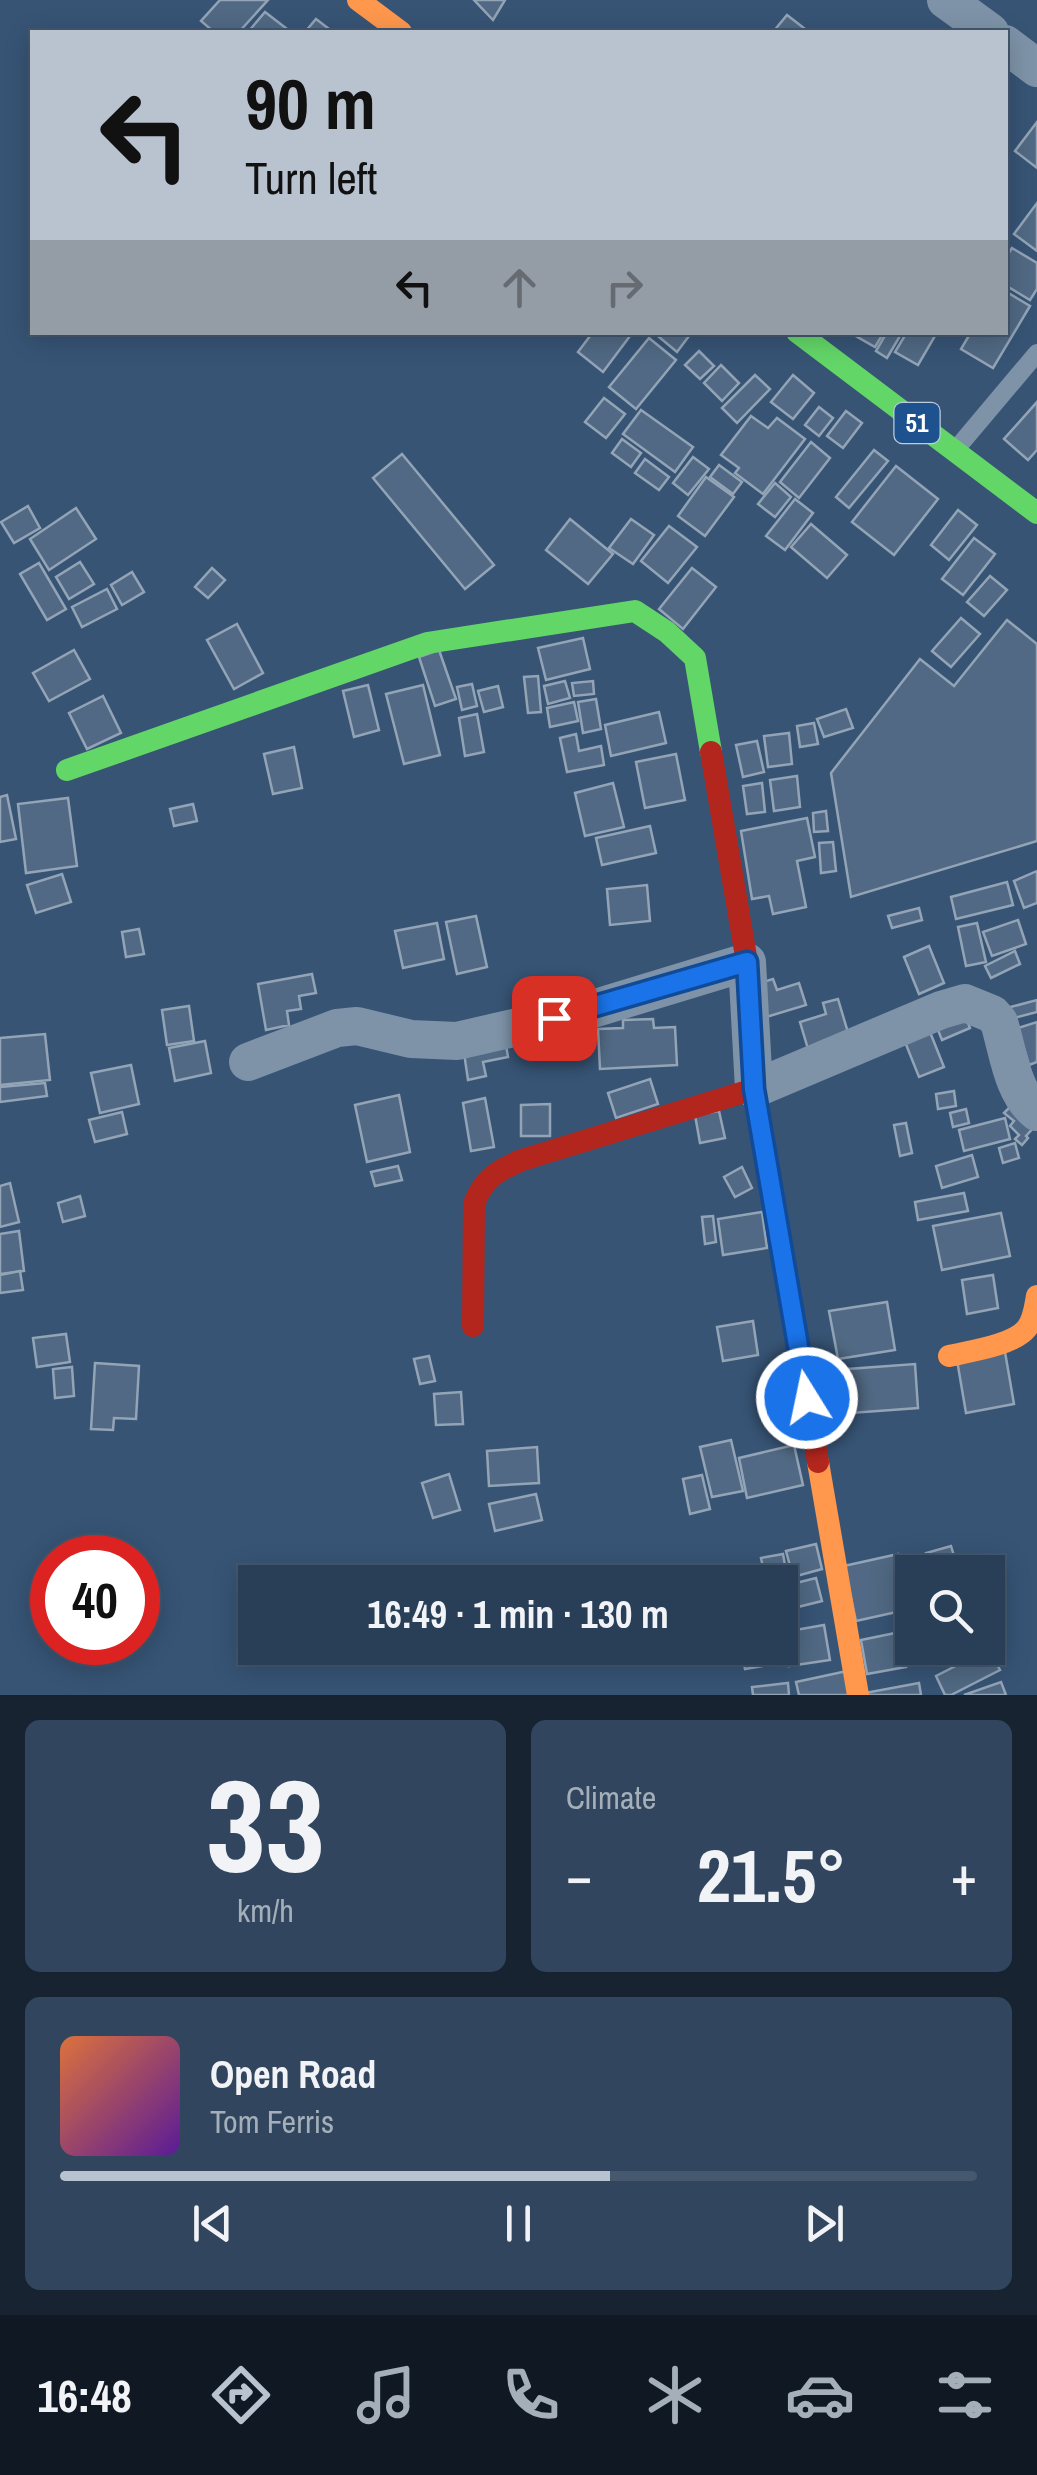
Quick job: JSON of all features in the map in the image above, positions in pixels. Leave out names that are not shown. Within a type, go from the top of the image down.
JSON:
[{"type":"main road","points":[[358,0],[398,30]]},
{"type":"main road","name":"51","points":[[801,335],[954,451],[1029,501]]},
{"type":"main road","points":[[68,770],[427,644],[635,611],[680,641],[695,658],[747,962]]},
{"type":"main road","points":[[473,1326],[474,1204],[486,1178],[522,1160],[754,1089],[858,1695]]},
{"type":"main road","points":[[948,1356],[1023,1333],[1029,1326],[1037,1296]]},
{"type":"street","points":[[952,10],[987,30]]},
{"type":"street","points":[[1008,46],[1037,68]]},
{"type":"street","points":[[248,1062],[337,1028],[357,1026],[411,1040],[457,1041],[586,1011],[747,962],[754,1089],[965,1002],[992,1014],[999,1022],[1020,1092],[1037,1112]]},
{"type":"lane","points":[[954,451],[1037,353]]},
{"type":"building","points":[[220,0],[268,0],[241,30],[212,30],[201,21]]},
{"type":"building","points":[[474,0],[505,0],[493,20]]},
{"type":"building","points":[[265,12],[288,30],[250,30]]},
{"type":"building","points":[[787,15],[806,30],[775,30]]},
{"type":"building","points":[[316,19],[330,30],[307,30]]},
{"type":"building","points":[[1037,122],[1037,168],[1015,151]]},
{"type":"building","points":[[1037,203],[1037,251],[1014,234]]},
{"type":"building","points":[[1012,248],[1037,263],[1037,289],[1030,300],[1008,287],[1008,254]]},
{"type":"building","points":[[1008,293],[1030,306],[993,368],[961,349],[969,335],[1008,335]]},
{"type":"building","points":[[591,335],[631,335],[603,372],[578,352]]},
{"type":"building","points":[[657,335],[690,335],[677,352]]},
{"type":"building","points":[[854,335],[882,335],[875,347]]},
{"type":"building","points":[[885,335],[900,336],[887,358],[876,351]]},
{"type":"building","points":[[905,335],[935,336],[918,365],[895,352]]},
{"type":"building","points":[[649,338],[676,360],[636,409],[609,387]]},
{"type":"building","points":[[699,351],[714,366],[700,379],[685,365]]},
{"type":"building","points":[[721,365],[739,383],[722,401],[704,383]]},
{"type":"building","points":[[755,375],[770,389],[737,423],[722,408]]},
{"type":"building","points":[[793,375],[814,393],[793,419],[771,402]]},
{"type":"building","points":[[604,398],[625,414],[606,438],[585,422]]},
{"type":"building","points":[[1037,402],[1037,450],[1028,460],[1004,439]]},
{"type":"building","points":[[819,407],[833,418],[819,436],[805,425]]},
{"type":"building","points":[[641,410],[693,447],[675,472],[623,434]]},
{"type":"building","points":[[846,411],[862,423],[843,448],[827,436]]},
{"type":"building","points":[[751,416],[768,428],[777,418],[805,439],[763,494],[735,473],[739,468],[721,455]]},
{"type":"building","points":[[622,439],[641,453],[631,467],[612,453]]},
{"type":"building","points":[[811,442],[830,458],[799,498],[780,482]]},
{"type":"building","points":[[874,450],[888,461],[849,508],[836,497]]},
{"type":"building","points":[[402,454],[494,565],[465,589],[373,478]]},
{"type":"building","points":[[693,457],[709,469],[688,495],[673,483]]},
{"type":"building","points":[[645,459],[669,477],[659,490],[635,473]]},
{"type":"building","points":[[719,465],[742,482],[733,494],[710,477]]},
{"type":"building","points":[[896,466],[938,499],[894,555],[852,522]]},
{"type":"building","points":[[706,477],[734,497],[705,536],[678,516]]},
{"type":"building","points":[[775,483],[791,497],[775,517],[758,504]]},
{"type":"building","points":[[795,499],[813,513],[785,550],[766,536]]},
{"type":"building","points":[[28,506],[40,528],[14,543],[1,522]]},
{"type":"building","points":[[76,508],[96,539],[49,570],[30,539]]},
{"type":"building","points":[[958,510],[977,525],[949,560],[931,545]]},
{"type":"building","points":[[570,519],[613,554],[588,584],[546,550]]},
{"type":"building","points":[[631,519],[654,535],[633,564],[609,548]]},
{"type":"building","points":[[811,524],[847,555],[827,578],[791,547]]},
{"type":"building","points":[[669,526],[697,547],[668,583],[641,561]]},
{"type":"building","points":[[974,538],[995,554],[963,595],[942,579]]},
{"type":"building","points":[[80,562],[94,584],[69,599],[56,577]]},
{"type":"building","points":[[39,563],[66,609],[47,620],[20,574]]},
{"type":"building","points":[[212,568],[225,580],[208,598],[195,587]]},
{"type":"building","points":[[692,568],[716,587],[683,629],[659,609]]},
{"type":"building","points":[[132,572],[144,592],[122,605],[111,585]]},
{"type":"building","points":[[990,576],[1007,590],[984,616],[967,602]]},
{"type":"building","points":[[107,589],[117,609],[82,627],[72,607]]},
{"type":"building","points":[[961,618],[980,634],[951,667],[932,651]]},
{"type":"building","points":[[1007,620],[1037,644],[1037,841],[851,897],[831,773],[920,659],[954,686]]},
{"type":"building","points":[[237,624],[263,673],[234,689],[207,640]]},
{"type":"building","points":[[583,638],[590,669],[546,680],[538,648]]},
{"type":"building","points":[[74,650],[90,679],[49,701],[33,673]]},
{"type":"building","points":[[439,650],[456,699],[435,706],[419,657]]},
{"type":"building","points":[[538,676],[541,712],[528,713],[524,677]]},
{"type":"building","points":[[565,681],[570,698],[548,704],[544,686]]},
{"type":"building","points":[[593,681],[594,694],[574,696],[572,683]]},
{"type":"building","points":[[472,684],[477,706],[462,710],[457,687]]},
{"type":"building","points":[[368,685],[379,730],[354,737],[343,691]]},
{"type":"building","points":[[423,685],[440,755],[404,764],[386,694]]},
{"type":"building","points":[[498,686],[503,707],[484,712],[478,691]]},
{"type":"building","points":[[103,696],[121,733],[87,749],[69,713]]},
{"type":"building","points":[[596,699],[601,729],[583,733],[578,702]]},
{"type":"building","points":[[574,702],[578,721],[550,727],[547,708]]},
{"type":"building","points":[[846,709],[853,728],[824,737],[817,719]]},
{"type":"building","points":[[659,712],[666,743],[611,756],[605,725]]},
{"type":"building","points":[[477,714],[484,752],[465,756],[459,718]]},
{"type":"building","points":[[814,723],[818,744],[800,747],[797,726]]},
{"type":"building","points":[[789,733],[792,764],[768,767],[764,736]]},
{"type":"building","points":[[576,734],[579,751],[601,746],[604,765],[567,772],[560,738]]},
{"type":"building","points":[[757,741],[764,772],[743,777],[736,745]]},
{"type":"building","points":[[294,747],[302,788],[273,794],[264,754]]},
{"type":"building","points":[[676,754],[685,800],[645,808],[636,762]]},
{"type":"building","points":[[797,776],[800,807],[774,811],[770,780]]},
{"type":"building","points":[[613,783],[624,827],[585,836],[575,793]]},
{"type":"building","points":[[762,783],[765,812],[747,814],[743,786]]},
{"type":"building","points":[[7,795],[16,839],[0,842],[0,797]]},
{"type":"building","points":[[68,798],[77,866],[26,873],[18,804]]},
{"type":"building","points":[[193,804],[197,821],[174,826],[170,809]]},
{"type":"building","points":[[826,811],[828,831],[814,832],[813,813]]},
{"type":"building","points":[[807,818],[815,857],[797,861],[806,907],[773,914],[769,896],[752,899],[741,831]]},
{"type":"building","points":[[650,826],[656,853],[602,865],[596,838]]},
{"type":"building","points":[[833,842],[836,871],[821,873],[819,843]]},
{"type":"building","points":[[1037,871],[1037,903],[1024,908],[1014,881]]},
{"type":"building","points":[[62,874],[71,902],[36,913],[27,885]]},
{"type":"building","points":[[1007,882],[1013,905],[956,919],[951,897]]},
{"type":"building","points":[[647,885],[650,921],[610,925],[607,889]]},
{"type":"building","points":[[919,908],[922,920],[892,928],[888,916]]},
{"type":"building","points":[[476,916],[487,967],[457,974],[446,922]]},
{"type":"building","points":[[1018,920],[1026,944],[992,956],[983,932]]},
{"type":"building","points":[[437,923],[444,959],[403,968],[395,931]]},
{"type":"building","points":[[977,923],[986,962],[966,966],[958,927]]},
{"type":"building","points":[[139,929],[144,954],[126,957],[122,932]]},
{"type":"building","points":[[929,946],[944,983],[919,994],[904,957]]},
{"type":"building","points":[[1015,951],[1020,964],[991,978],[985,966]]},
{"type":"building","points":[[312,974],[316,993],[299,996],[301,1009],[287,1011],[289,1025],[266,1030],[258,984]]},
{"type":"building","points":[[773,979],[777,990],[799,983],[806,1005],[763,1018],[753,985]]},
{"type":"building","points":[[838,999],[852,1046],[811,1059],[800,1022],[826,1014],[823,1003]]},
{"type":"building","points":[[1037,1000],[1037,1012],[1010,1019],[1007,1008]]},
{"type":"building","points":[[189,1006],[194,1041],[167,1045],[162,1010]]},
{"type":"building","points":[[962,1008],[970,1028],[942,1040],[934,1020]]},
{"type":"building","points":[[653,1019],[654,1028],[675,1027],[677,1065],[600,1069],[598,1029],[623,1028],[623,1020]]},
{"type":"building","points":[[1037,1022],[1037,1062],[1029,1065],[1018,1028]]},
{"type":"building","points":[[930,1032],[944,1067],[919,1077],[905,1042]]},
{"type":"building","points":[[45,1034],[50,1080],[0,1085],[0,1038]]},
{"type":"building","points":[[505,1039],[508,1057],[483,1062],[486,1076],[468,1080],[463,1046]]},
{"type":"building","points":[[205,1041],[211,1073],[175,1081],[169,1048]]},
{"type":"building","points":[[131,1065],[139,1104],[100,1113],[91,1073]]},
{"type":"building","points":[[650,1079],[658,1104],[616,1118],[608,1093]]},
{"type":"building","points":[[45,1083],[47,1096],[0,1102],[0,1087]]},
{"type":"building","points":[[954,1091],[956,1106],[938,1109],[936,1094]]},
{"type":"building","points":[[399,1095],[410,1152],[367,1162],[355,1105]]},
{"type":"building","points":[[485,1098],[494,1147],[471,1151],[463,1103]]},
{"type":"building","points":[[550,1104],[550,1136],[521,1136],[521,1105]]},
{"type":"building","points":[[1013,1104],[1036,1125],[1022,1145],[1010,1126],[1014,1121],[1004,1113]]},
{"type":"building","points":[[966,1109],[969,1123],[953,1127],[950,1113]]},
{"type":"building","points":[[719,1111],[725,1138],[700,1143],[695,1115]]},
{"type":"building","points":[[122,1112],[127,1134],[95,1142],[89,1120]]},
{"type":"building","points":[[1005,1118],[1010,1139],[964,1151],[959,1130]]},
{"type":"building","points":[[906,1123],[912,1153],[900,1156],[894,1125]]},
{"type":"building","points":[[1015,1143],[1019,1158],[1003,1163],[999,1148]]},
{"type":"building","points":[[972,1155],[978,1177],[942,1188],[936,1166]]},
{"type":"building","points":[[398,1166],[402,1180],[375,1186],[371,1172]]},
{"type":"building","points":[[742,1167],[752,1188],[735,1197],[724,1177]]},
{"type":"building","points":[[10,1183],[19,1222],[0,1227],[0,1186]]},
{"type":"building","points":[[964,1193],[968,1211],[918,1220],[915,1202]]},
{"type":"building","points":[[80,1196],[85,1216],[63,1222],[58,1203]]},
{"type":"building","points":[[762,1212],[767,1248],[723,1255],[718,1219]]},
{"type":"building","points":[[1001,1213],[1010,1256],[942,1270],[933,1226]]},
{"type":"building","points":[[713,1216],[716,1242],[705,1244],[702,1217]]},
{"type":"building","points":[[19,1231],[24,1271],[0,1274],[0,1234]]},
{"type":"building","points":[[20,1271],[23,1290],[0,1293],[0,1275]]},
{"type":"building","points":[[993,1275],[998,1308],[967,1314],[962,1280]]},
{"type":"building","points":[[887,1302],[895,1350],[838,1359],[829,1311]]},
{"type":"building","points":[[753,1321],[758,1355],[723,1361],[717,1327]]},
{"type":"building","points":[[66,1334],[70,1362],[37,1367],[33,1338]]},
{"type":"building","points":[[1005,1352],[1014,1404],[966,1413],[957,1360]]},
{"type":"building","points":[[429,1356],[435,1381],[420,1384],[414,1359]]},
{"type":"building","points":[[95,1363],[139,1366],[136,1419],[114,1418],[113,1430],[91,1429]]},
{"type":"building","points":[[915,1364],[918,1408],[851,1413],[848,1369]]},
{"type":"building","points":[[72,1367],[74,1396],[55,1398],[53,1369]]},
{"type":"building","points":[[461,1392],[463,1424],[436,1425],[434,1394]]},
{"type":"building","points":[[731,1440],[743,1491],[712,1497],[700,1447]]},
{"type":"building","points":[[794,1445],[803,1485],[747,1498],[739,1458]]},
{"type":"building","points":[[537,1447],[539,1483],[489,1486],[487,1451]]},
{"type":"building","points":[[449,1474],[460,1510],[433,1518],[422,1483]]},
{"type":"building","points":[[702,1475],[710,1509],[690,1514],[683,1479]]},
{"type":"building","points":[[536,1494],[542,1520],[495,1531],[489,1504]]},
{"type":"building","points":[[816,1544],[822,1569],[798,1576],[798,1565],[790,1565],[786,1551]]},
{"type":"building","points":[[951,1546],[954,1555],[927,1555]]},
{"type":"building","points":[[783,1554],[785,1565],[762,1565],[761,1558]]},
{"type":"building","points":[[898,1554],[895,1612],[856,1621],[844,1566]]},
{"type":"building","points":[[816,1578],[822,1601],[798,1607],[798,1582]]},
{"type":"building","points":[[824,1625],[830,1660],[798,1665],[798,1630]]},
{"type":"building","points":[[895,1633],[895,1665],[906,1667],[867,1674],[861,1640]]},
{"type":"building","points":[[958,1665],[997,1665],[1000,1670],[951,1695],[945,1695],[936,1676]]},
{"type":"building","points":[[847,1671],[852,1695],[799,1695],[796,1682]]},
{"type":"building","points":[[1001,1682],[1006,1695],[964,1695]]},
{"type":"building","points":[[788,1683],[789,1695],[753,1695],[752,1687]]},
{"type":"building","points":[[919,1683],[921,1695],[865,1695],[865,1693]]},
{"type":"traffic: fast","points":[[801,335],[1037,513]]},
{"type":"traffic: fast","points":[[67,770],[427,643],[635,611],[667,632],[695,658],[711,752]]},
{"type":"traffic: slow","points":[[358,0],[398,30]]},
{"type":"traffic: slow","points":[[949,1356],[1021,1334],[1031,1321],[1037,1296]]},
{"type":"traffic: slow","points":[[818,1462],[858,1695]]},
{"type":"traffic: jam","points":[[711,752],[747,962]]},
{"type":"traffic: jam","points":[[473,1326],[474,1204],[492,1176],[522,1160],[754,1089],[818,1462]]},
{"type":"route","points":[[554,1018],[747,962],[754,1089],[807,1398]]}]
